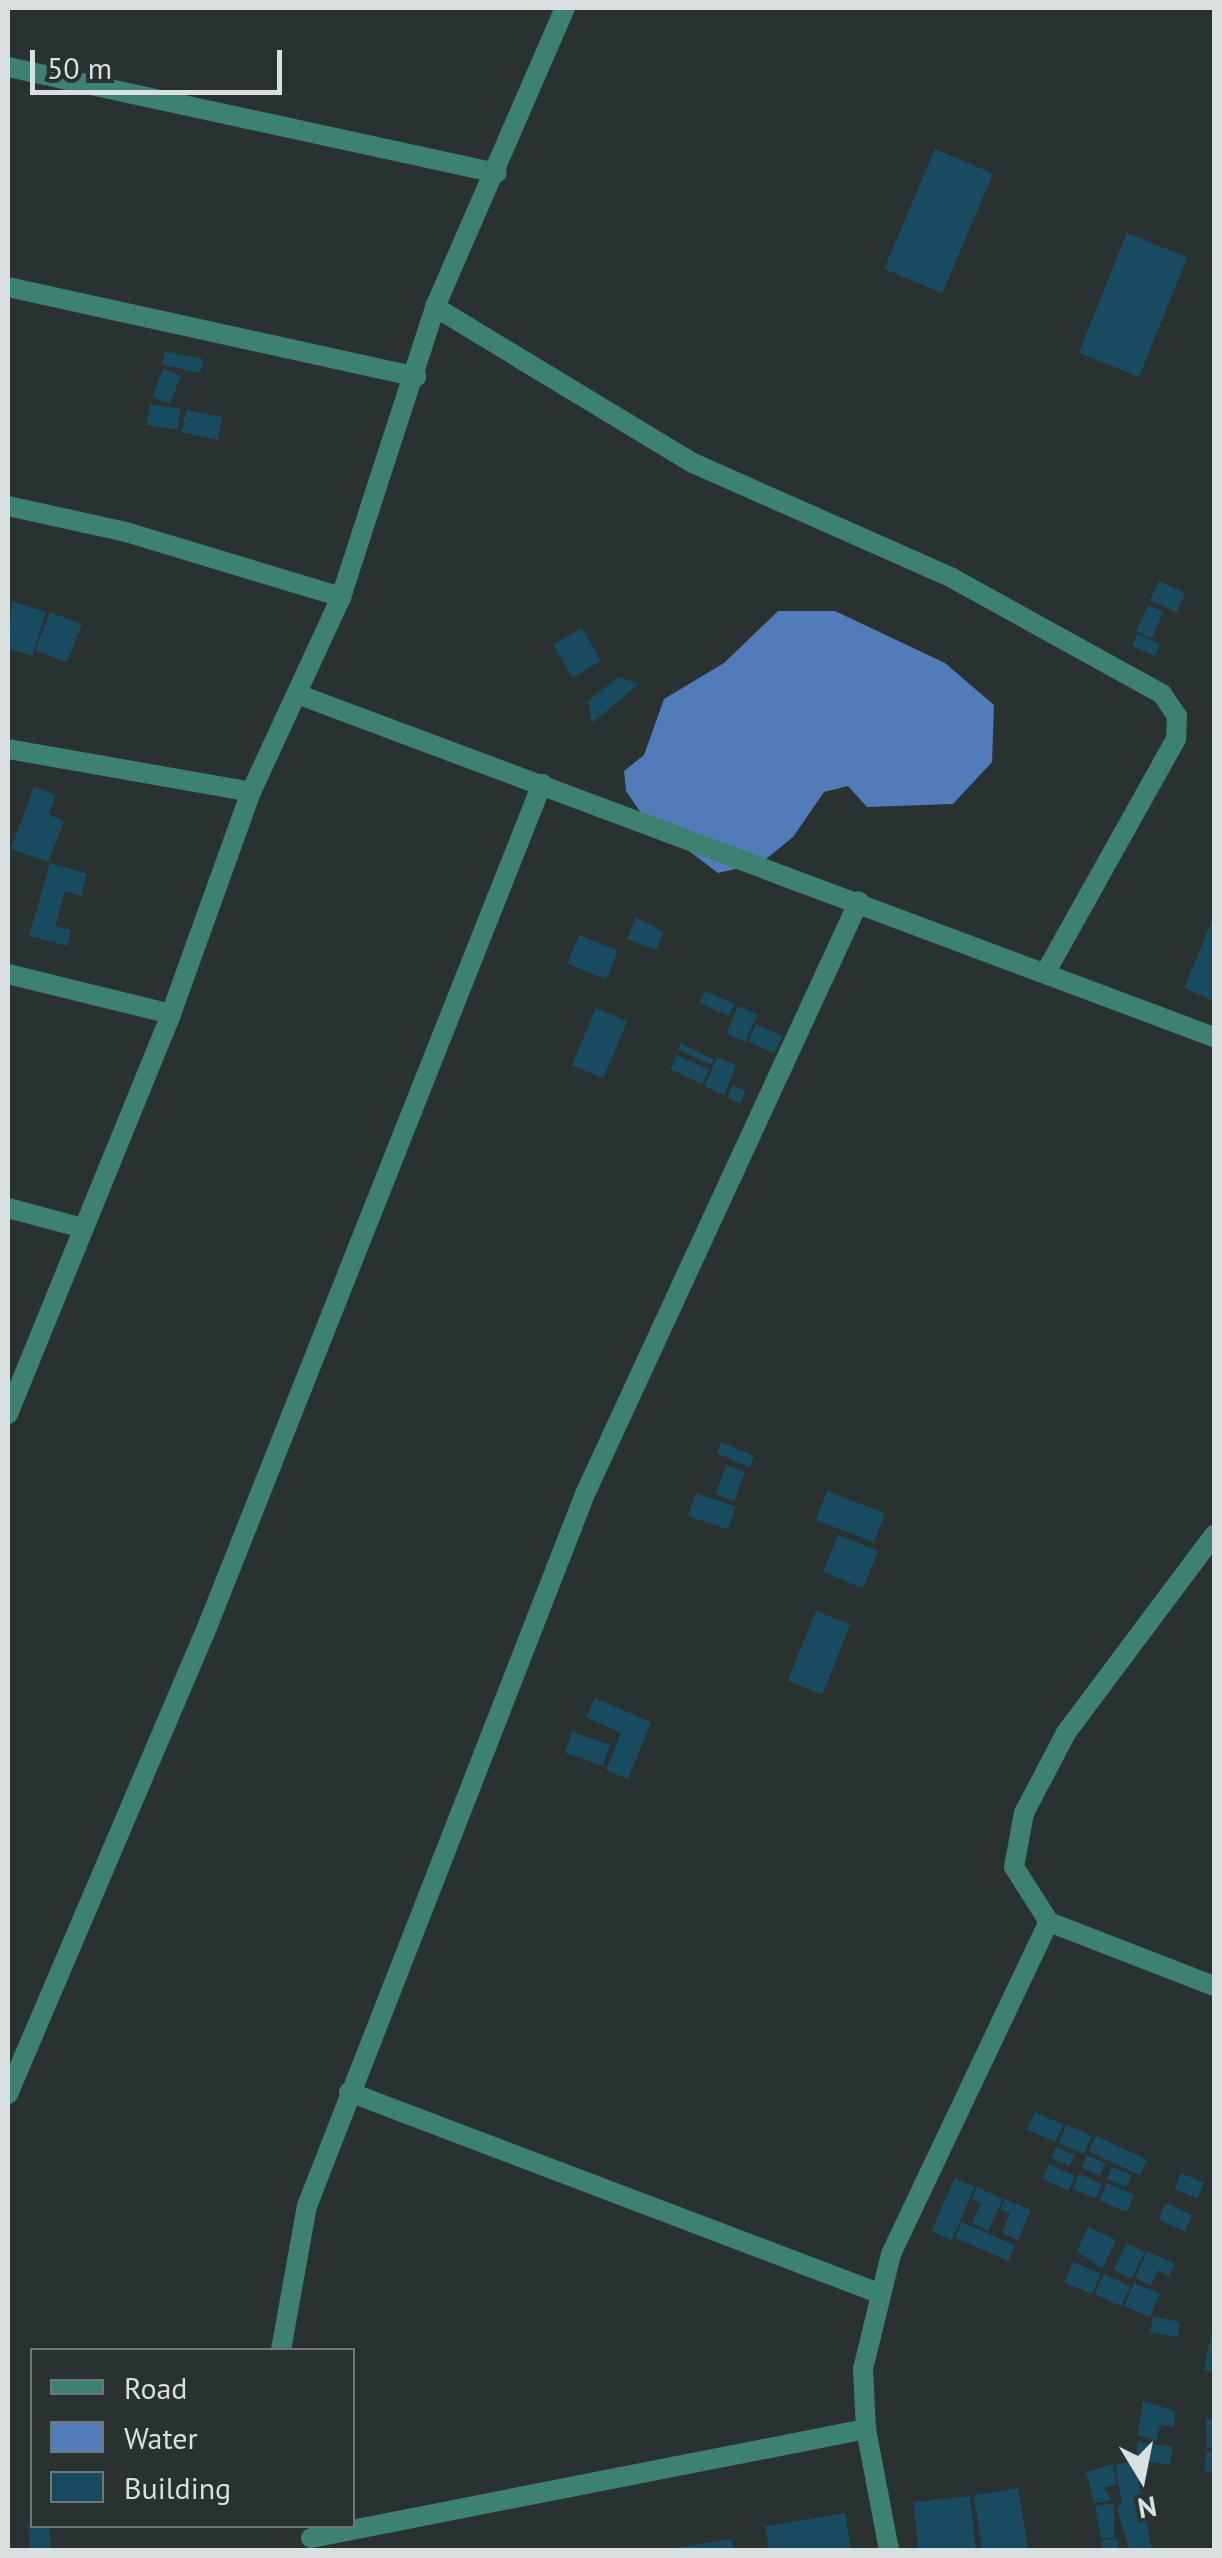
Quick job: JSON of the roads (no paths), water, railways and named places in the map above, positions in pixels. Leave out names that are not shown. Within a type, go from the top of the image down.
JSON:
[{"type":"street","points":[[8,1414],[170,1014],[252,792],[342,597],[416,377],[435,307],[497,173],[565,8]]},
{"type":"street","points":[[8,67],[497,173]]},
{"type":"street","points":[[8,287],[416,377]]},
{"type":"street","points":[[435,307],[693,463],[952,578],[1162,694],[1178,716],[1176,740],[1047,970]]},
{"type":"street","points":[[8,506],[126,532],[342,597]]},
{"type":"street","points":[[296,694],[1047,970],[1214,1037]]},
{"type":"street","points":[[8,749],[252,792]]},
{"type":"street","points":[[8,2094],[204,1635],[542,784]]},
{"type":"street","points":[[281,2348],[307,2206],[585,1494],[860,901]]},
{"type":"street","points":[[8,974],[170,1014]]},
{"type":"street","points":[[8,1208],[84,1228]]},
{"type":"street","points":[[1214,1535],[1066,1733],[1024,1813],[1014,1866],[1049,1922],[1214,1986]]},
{"type":"street","points":[[889,2550],[866,2429],[864,2369],[890,2254],[1049,1922]]},
{"type":"street","points":[[349,2092],[881,2294]]},
{"type":"street","points":[[310,2538],[866,2429]]},
{"type":"water","points":[[778,611],[835,611],[945,663],[994,705],[992,762],[953,804],[867,807],[848,786],[824,792],[793,837],[761,863],[718,873],[643,816],[626,791],[624,771],[644,755],[664,699],[724,663]]}]
